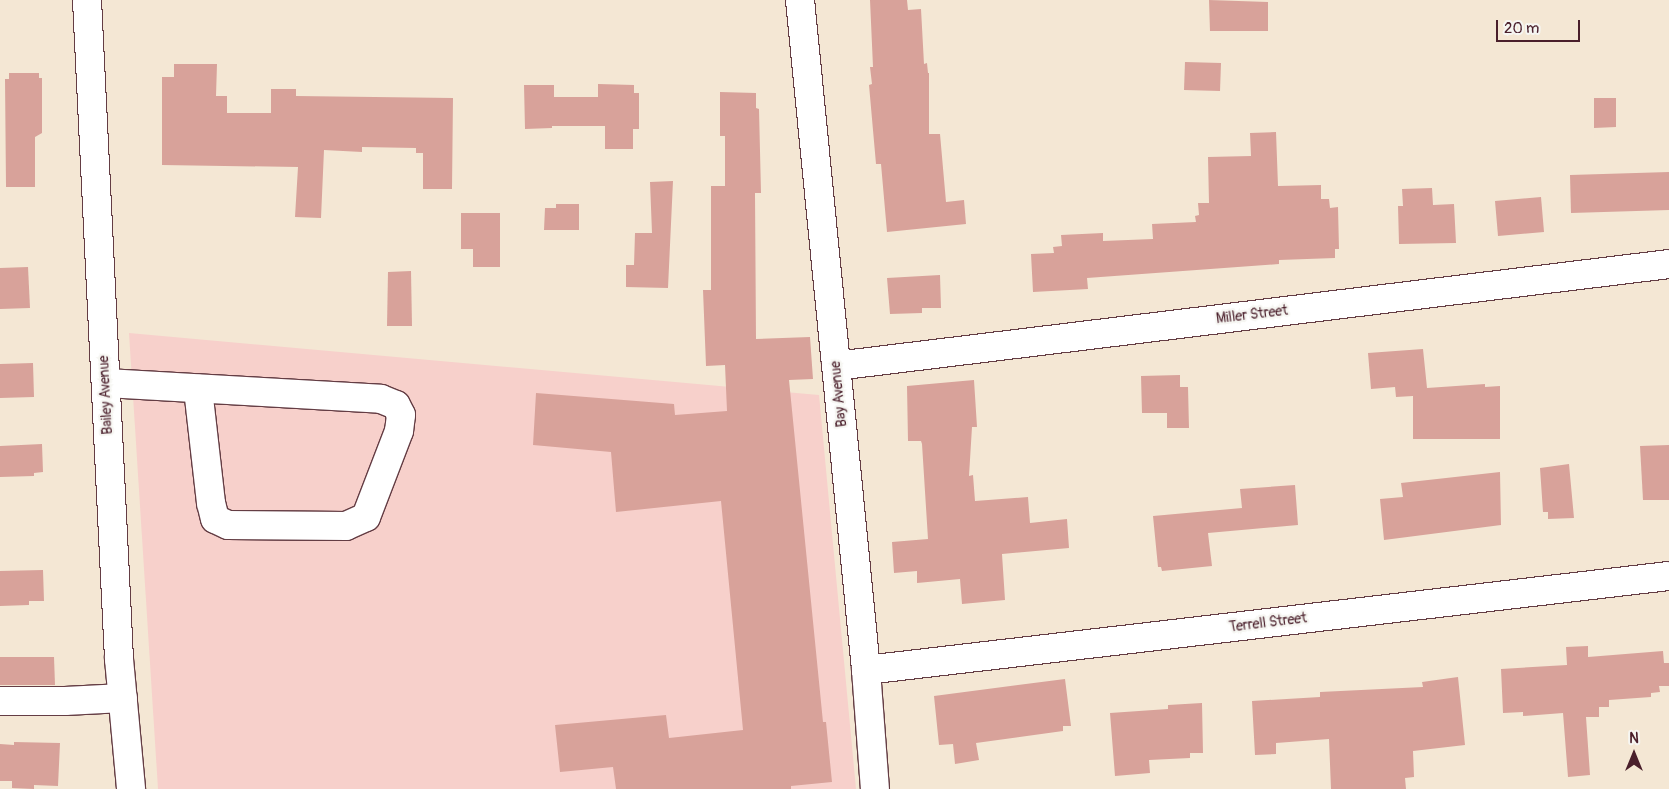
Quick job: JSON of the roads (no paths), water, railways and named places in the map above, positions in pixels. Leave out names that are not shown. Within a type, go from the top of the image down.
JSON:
[{"type":"street","name":"Bailey Avenue","points":[[87,0],[123,698],[132,789]]},
{"type":"street","name":"Bay Avenue","points":[[800,0],[866,670],[875,789]]},
{"type":"street","name":"Miller Street","points":[[836,366],[1669,264]]},
{"type":"street","points":[[106,383],[381,399],[396,405],[401,415],[399,431],[366,517],[346,526],[228,525],[215,519],[211,503],[198,389]]},
{"type":"street","name":"Terrell Street","points":[[866,670],[1669,576]]},
{"type":"street","points":[[0,701],[65,702],[123,698]]}]
